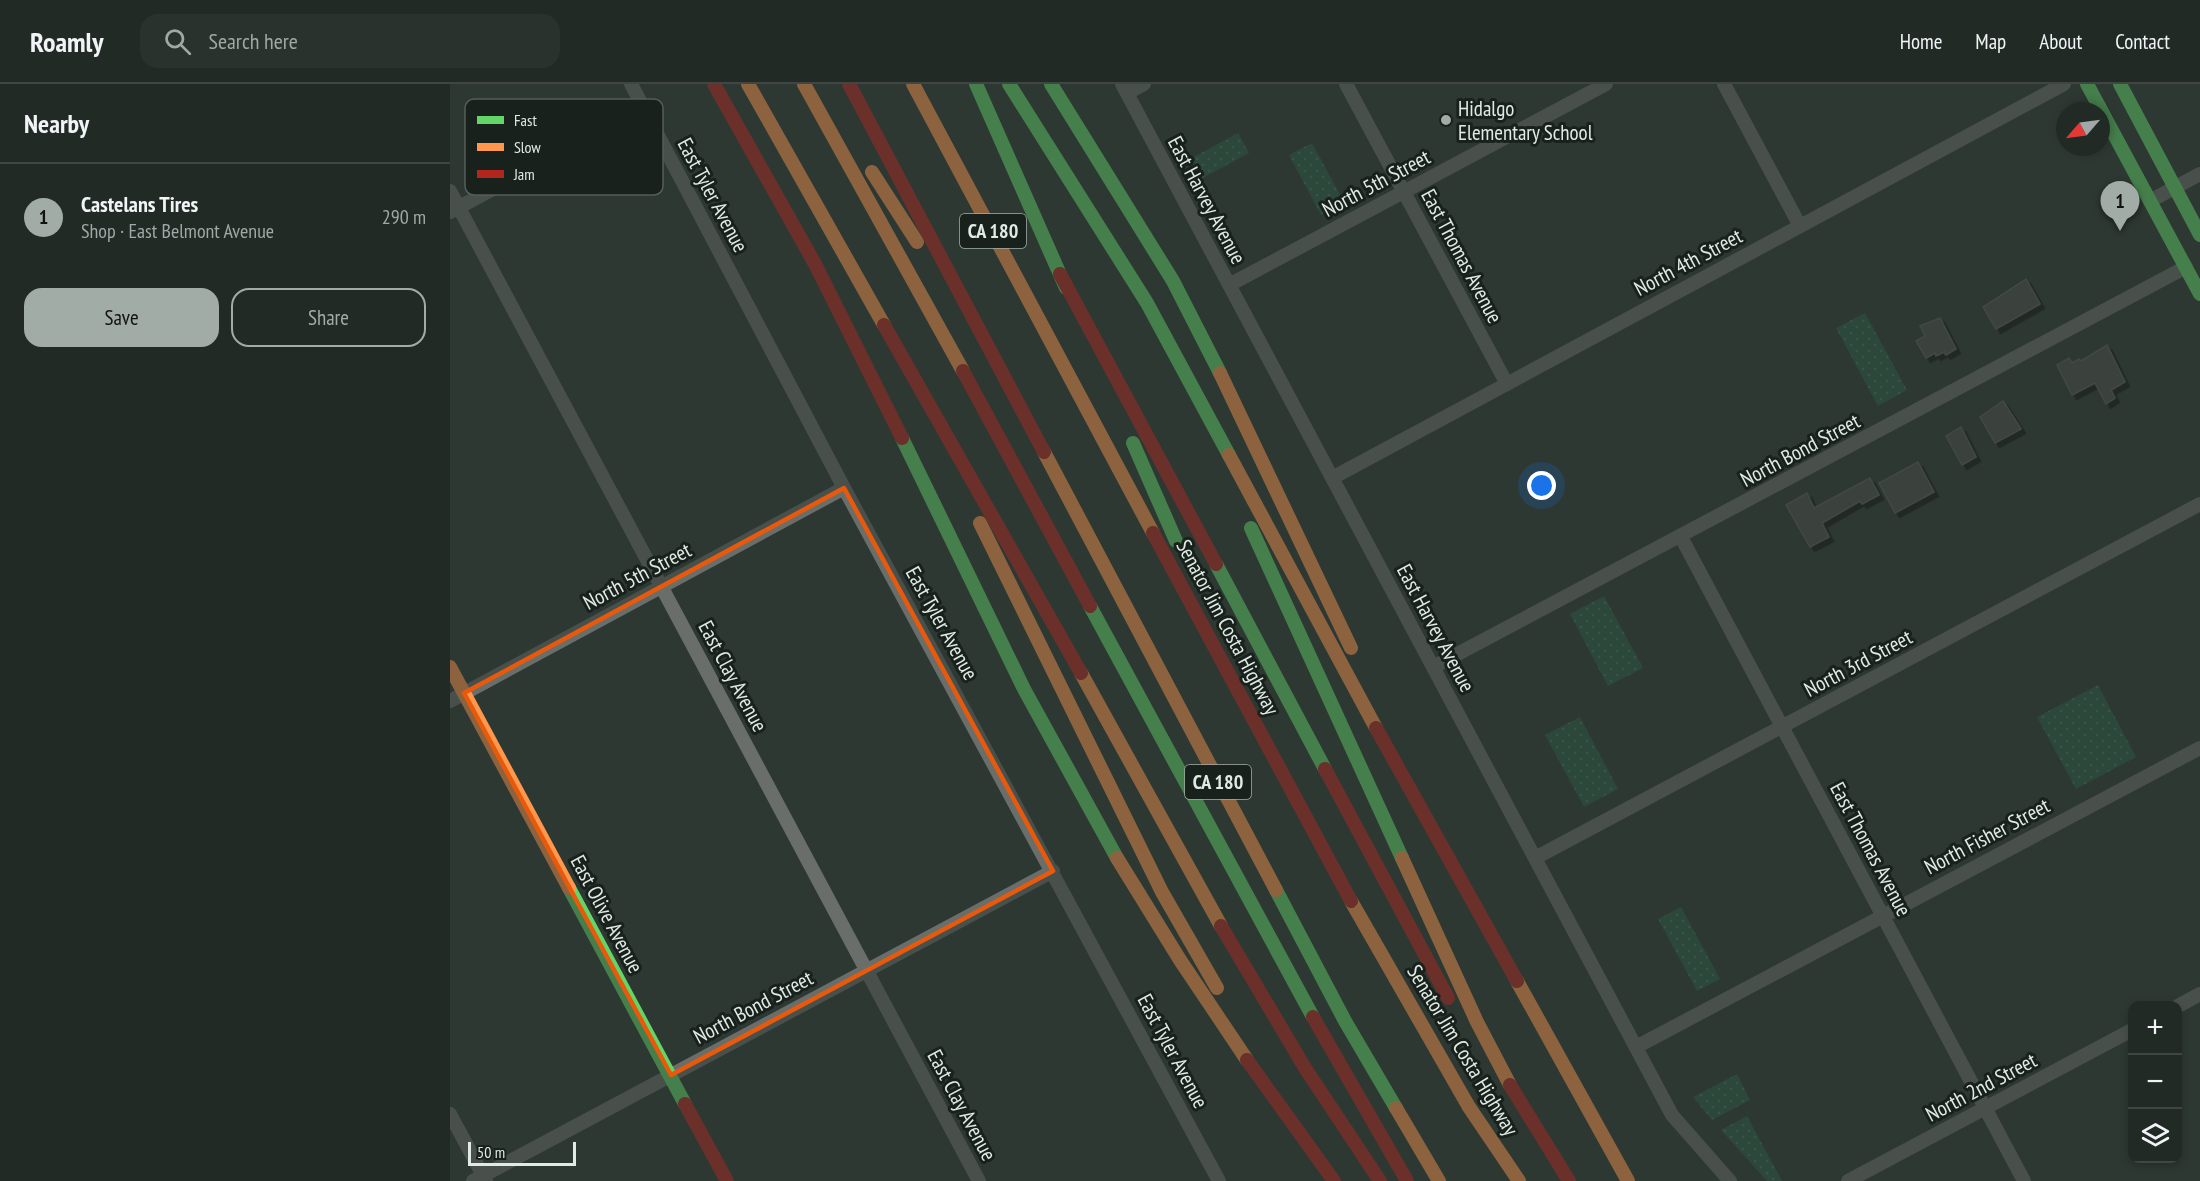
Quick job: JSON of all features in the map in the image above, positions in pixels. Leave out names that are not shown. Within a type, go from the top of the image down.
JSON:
[{"type":"main road","points":[[714,84],[751,146],[811,259],[1043,725],[1114,856],[1203,997],[1334,1181]]},
{"type":"main road","points":[[748,84],[914,381],[1005,535],[1268,1008],[1301,1065],[1380,1181]]},
{"type":"main road","points":[[804,84],[905,263],[1295,985],[1407,1181]]},
{"type":"main road","points":[[815,84],[853,143]]},
{"type":"main road","name":"CA 180","points":[[849,84],[1345,1021],[1439,1181]]},
{"type":"main road","name":"Senator Jim Costa Highway","points":[[913,84],[1326,857],[1468,1107],[1519,1181]]},
{"type":"main road","points":[[976,84],[1254,720]]},
{"type":"main road","points":[[1009,84],[1147,303],[1407,784],[1457,871],[1586,1110],[1628,1181]]},
{"type":"main road","points":[[1051,84],[1200,331],[1356,657]]},
{"type":"main road","points":[[2087,84],[2200,294]]},
{"type":"main road","points":[[2120,84],[2200,235]]},
{"type":"main road","points":[[866,163],[1004,379]]},
{"type":"main road","points":[[1082,200],[1212,446],[1483,1033],[1511,1087],[1569,1181]]},
{"type":"main road","points":[[2186,267],[2200,268]]},
{"type":"main road","points":[[1060,274],[1458,1016],[1554,1181]]},
{"type":"main road","points":[[914,381],[992,548],[1162,892],[1226,1003]]},
{"type":"main road","name":"East Olive Avenue","points":[[450,667],[727,1181]]},
{"type":"main road","points":[[1366,679],[1457,871]]},
{"type":"main road","points":[[1270,1067],[1348,1181]]},
{"type":"street","name":"East Tyler Avenue","points":[[631,84],[639,99]]},
{"type":"street","points":[[1124,89],[1144,84]]},
{"type":"street","name":"East Thomas Avenue","points":[[1346,84],[1507,384]]},
{"type":"street","name":"North 5th Street","points":[[1229,285],[1606,84]]},
{"type":"street","points":[[1724,84],[1800,226]]},
{"type":"street","name":"North 4th Street","points":[[1332,478],[2064,84]]},
{"type":"street","name":"East Harvey Avenue","points":[[1124,89],[1672,1115],[1730,1181]]},
{"type":"street","name":"East Tyler Avenue","points":[[663,144],[844,488],[1219,1181]]},
{"type":"street","points":[[2150,201],[2200,174]]},
{"type":"street","name":"East Clay Avenue","points":[[450,191],[454,209],[661,587],[979,1181]]},
{"type":"street","points":[[454,209],[480,195]]},
{"type":"street","name":"North Bond Street","points":[[1433,667],[2186,267]]},
{"type":"street","name":"North 5th Street","points":[[450,701],[844,488]]},
{"type":"street","name":"North 3rd Street","points":[[1535,858],[2200,504]]},
{"type":"street","name":"East Thomas Avenue","points":[[1681,537],[2024,1181]]},
{"type":"street","name":"North Fisher Street","points":[[1636,1047],[2200,748]]},
{"type":"street","name":"North Bond Street","points":[[481,1179],[670,1075],[1053,871]]},
{"type":"street","points":[[2182,1004],[2200,994]]},
{"type":"street","name":"North 2nd Street","points":[[1848,1181],[2128,1033]]},
{"type":"street","points":[[450,1114],[481,1179]]},
{"type":"highlighted area","points":[[844,488],[1053,871],[671,1075],[464,693]]},
{"type":"green space","points":[[1238,133],[1249,153],[1201,179],[1190,159]]},
{"type":"green space","points":[[1312,143],[1344,202],[1321,215],[1289,155]]},
{"type":"green space","points":[[1865,313],[1907,390],[1878,406],[1836,328]]},
{"type":"green space","points":[[1604,596],[1643,668],[1608,686],[1570,614]]},
{"type":"green space","points":[[2098,685],[2136,757],[2076,789],[2037,717]]},
{"type":"green space","points":[[1580,717],[1618,789],[1584,807],[1545,735]]},
{"type":"green space","points":[[1681,907],[1720,979],[1697,991],[1658,919]]},
{"type":"green space","points":[[1737,1074],[1750,1100],[1712,1120],[1693,1097]]},
{"type":"green space","points":[[1747,1116],[1782,1181],[1767,1181],[1721,1130]]},
{"type":"building","points":[[2026,279],[2040,304],[1996,329],[1983,307]]},
{"type":"building","points":[[1940,318],[1956,349],[1946,355],[1944,352],[1936,356],[1935,353],[1926,358],[1916,341],[1925,336],[1920,326]]},
{"type":"building","points":[[2107,345],[2125,382],[2111,390],[2115,398],[2106,404],[2095,383],[2072,395],[2057,365],[2069,358],[2072,363],[2079,359],[2081,361]]},
{"type":"building","points":[[2003,401],[2021,429],[1995,443],[1980,417]]},
{"type":"building","points":[[1961,427],[1976,457],[1962,465],[1946,436]]},
{"type":"building","points":[[1918,462],[1934,492],[1895,513],[1879,483]]},
{"type":"building","points":[[1870,478],[1879,495],[1862,504],[1860,501],[1822,523],[1829,537],[1810,547],[1786,505],[1807,493],[1814,508]]},
{"type":"traffic: fast","points":[[976,84],[1066,288]]},
{"type":"traffic: fast","points":[[1009,84],[1147,303],[1229,455]]},
{"type":"traffic: fast","points":[[1051,84],[1173,281],[1220,373]]},
{"type":"traffic: fast","points":[[2087,84],[2200,294]]},
{"type":"traffic: fast","points":[[2120,84],[2200,235]]},
{"type":"traffic: fast","points":[[902,438],[1024,689],[1117,858]]},
{"type":"traffic: fast","points":[[1133,443],[1176,541]]},
{"type":"traffic: fast","points":[[1251,528],[1402,858]]},
{"type":"traffic: fast","points":[[1216,564],[1325,769]]},
{"type":"traffic: fast","points":[[1090,606],[1313,1017]]},
{"type":"traffic: fast","points":[[569,888],[685,1104]]},
{"type":"traffic: fast","points":[[1276,890],[1345,1021],[1396,1108]]},
{"type":"traffic: slow","points":[[748,84],[884,325]]},
{"type":"traffic: slow","points":[[804,84],[963,371]]},
{"type":"traffic: slow","points":[[913,84],[1153,533]]},
{"type":"traffic: slow","points":[[872,172],[917,242]]},
{"type":"traffic: slow","points":[[1220,373],[1351,648]]},
{"type":"traffic: slow","points":[[1044,452],[1276,890]]},
{"type":"traffic: slow","points":[[1229,455],[1376,728]]},
{"type":"traffic: slow","points":[[980,523],[1162,892],[1217,988]]},
{"type":"traffic: slow","points":[[450,667],[569,888]]},
{"type":"traffic: slow","points":[[1081,673],[1221,926]]},
{"type":"traffic: slow","points":[[1117,858],[1180,960],[1247,1060]]},
{"type":"traffic: slow","points":[[1402,858],[1477,1022],[1510,1085]]},
{"type":"traffic: slow","points":[[1351,901],[1469,1107],[1519,1181]]},
{"type":"traffic: slow","points":[[1517,981],[1628,1181]]},
{"type":"traffic: slow","points":[[1396,1108],[1439,1181]]},
{"type":"traffic: jam","points":[[714,84],[815,264],[902,438]]},
{"type":"traffic: jam","points":[[849,84],[1044,452]]},
{"type":"traffic: jam","points":[[1060,274],[1216,564]]},
{"type":"traffic: jam","points":[[884,325],[1081,673]]},
{"type":"traffic: jam","points":[[963,371],[1090,606]]},
{"type":"traffic: jam","points":[[1153,533],[1351,901]]},
{"type":"traffic: jam","points":[[1376,728],[1517,981]]},
{"type":"traffic: jam","points":[[1325,769],[1448,998]]},
{"type":"traffic: jam","points":[[1221,926],[1305,1068],[1380,1181]]},
{"type":"traffic: jam","points":[[1313,1017],[1407,1181]]},
{"type":"traffic: jam","points":[[1247,1060],[1334,1181]]},
{"type":"traffic: jam","points":[[1510,1085],[1569,1181]]},
{"type":"traffic: jam","points":[[685,1104],[727,1181]]},
{"type":"place","name":"Hidalgo Elementary School","points":[[1446,120]]},
{"type":"place","name":"Castelans Tires","points":[[2120,231]]}]
